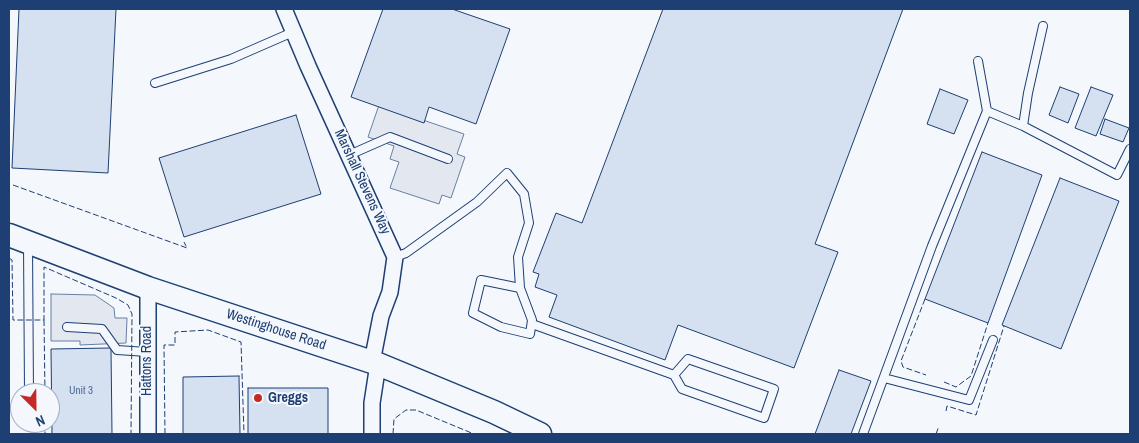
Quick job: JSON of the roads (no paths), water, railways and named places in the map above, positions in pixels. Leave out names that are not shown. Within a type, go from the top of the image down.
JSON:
[{"type":"street","name":"Marshall Stevens Way","points":[[284,9],[395,258]]},
{"type":"street","name":"Westinghouse Road","points":[[18,239],[148,288],[375,363],[494,412],[540,434]]},
{"type":"street","points":[[372,434],[375,363],[381,316],[390,292],[395,258]]},
{"type":"street","name":"Hattons Road","points":[[148,288],[148,434]]},
{"type":"lane","points":[[1023,126],[1028,93],[1043,26]]},
{"type":"lane","points":[[155,83],[231,59],[293,32]]},
{"type":"lane","points":[[863,434],[932,246],[987,111],[978,61]]},
{"type":"lane","points":[[987,111],[1023,126],[1118,175],[1130,149]]},
{"type":"lane","points":[[349,155],[390,137],[448,159]]},
{"type":"lane","points":[[395,258],[406,254],[477,202],[507,173],[524,194],[529,223],[518,257],[520,288],[532,320],[530,334],[501,327],[473,313],[481,280],[520,288]]},
{"type":"lane","points":[[18,239],[28,383]]},
{"type":"lane","points":[[532,324],[674,375],[682,389],[764,418],[774,389],[688,359],[674,375]]},
{"type":"lane","points":[[67,327],[102,329],[117,350],[147,352]]},
{"type":"lane","points":[[884,378],[969,400],[993,340]]},
{"type":"place","name":"Greggs","points":[[258,398]]}]
